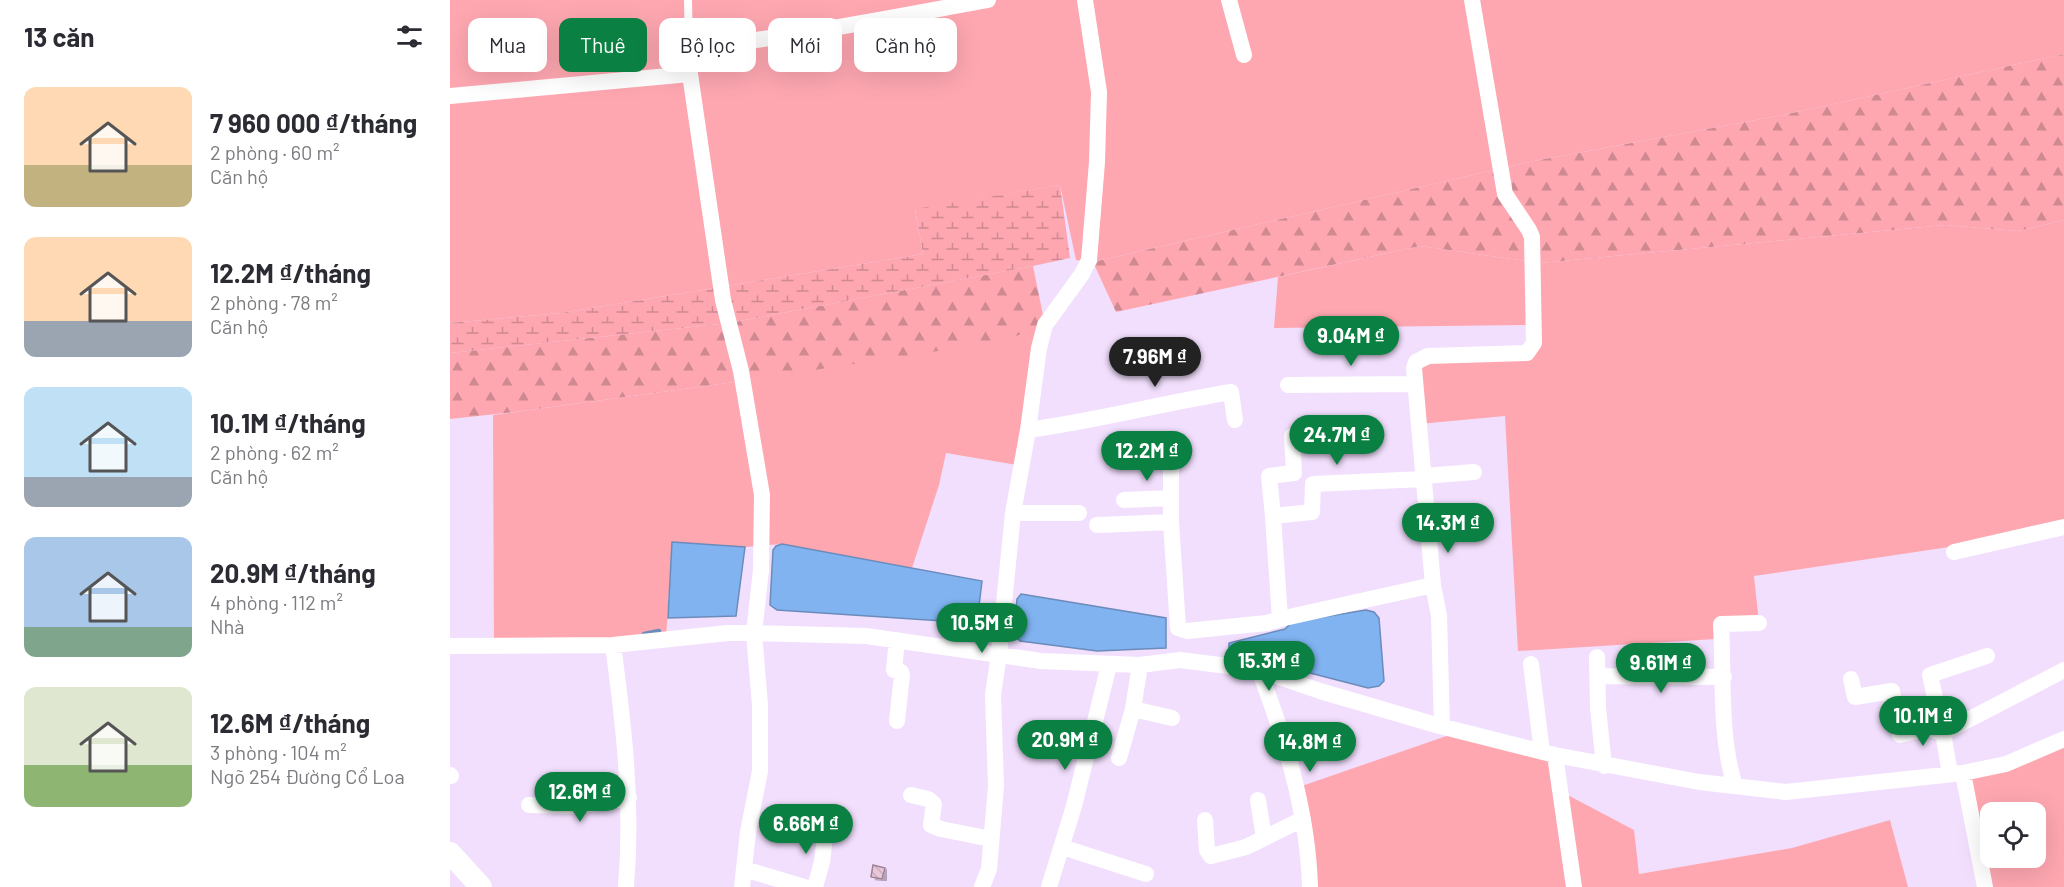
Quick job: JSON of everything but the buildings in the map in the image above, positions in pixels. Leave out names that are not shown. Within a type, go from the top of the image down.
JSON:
[{"type":"street","points":[[756,39],[988,0]]},
{"type":"street","points":[[982,887],[988,869],[996,786],[993,695],[1013,513],[1028,430],[1039,348],[1045,326],[1083,274],[1089,260],[1097,162],[1099,92],[1085,0]]},
{"type":"street","points":[[1229,0],[1244,55]]},
{"type":"street","points":[[1442,726],[1439,616],[1433,585],[1414,368],[1416,362],[1421,358],[1527,353],[1534,343],[1532,237],[1505,194],[1472,0]]},
{"type":"street","points":[[450,96],[690,74],[723,300],[741,371],[762,495],[761,570],[754,633],[759,705],[759,771],[748,832],[742,887]]},
{"type":"street","points":[[1288,385],[1415,384]]},
{"type":"street","points":[[1028,430],[1078,423],[1179,400],[1231,392],[1235,420]]},
{"type":"street","points":[[1280,619],[1269,476],[1294,473],[1292,436]]},
{"type":"street","points":[[1171,469],[1171,522],[1180,660]]},
{"type":"street","points":[[1273,516],[1312,512],[1313,484],[1474,472]]},
{"type":"street","points":[[1124,500],[1171,498]]},
{"type":"street","points":[[1013,513],[1078,513]]},
{"type":"street","points":[[1097,525],[1171,522]]},
{"type":"street","points":[[1954,552],[2064,527]]},
{"type":"street","points":[[1178,628],[1187,631],[1267,622],[1433,585]]},
{"type":"street","points":[[1735,786],[1729,768],[1726,738],[1721,624],[1759,623]]},
{"type":"street","points":[[450,646],[613,645],[728,633],[754,633],[866,636],[1041,661],[1140,666],[1180,660],[1259,670],[1320,691],[1548,754],[1604,766],[1786,792],[1957,773],[2006,764],[2064,739]]},
{"type":"street","points":[[897,640],[894,670],[901,672],[902,675],[897,722]]},
{"type":"street","points":[[613,645],[624,727],[629,798],[626,887]]},
{"type":"street","points":[[1985,887],[1957,773],[1943,733],[1930,675],[1987,656]]},
{"type":"street","points":[[1598,657],[1598,708],[1604,766]]},
{"type":"street","points":[[1049,887],[1074,806],[1109,664]]},
{"type":"street","points":[[1531,664],[1574,887]]},
{"type":"street","points":[[1119,758],[1133,709],[1140,666]]},
{"type":"street","points":[[1259,670],[1278,719],[1303,819],[1310,887]]},
{"type":"street","points":[[1851,679],[1856,697],[1892,691],[1900,735],[1927,728],[1943,733],[2064,670]]},
{"type":"street","points":[[1598,676],[1724,677]]},
{"type":"street","points":[[1133,709],[1173,718]]},
{"type":"street","points":[[911,795],[928,799],[934,804],[931,825],[991,839]]},
{"type":"street","points":[[529,805],[576,806],[629,798]]},
{"type":"street","points":[[1258,800],[1264,838]]},
{"type":"street","points":[[1205,820],[1207,850],[1211,856],[1246,847],[1303,819]]},
{"type":"street","points":[[815,887],[822,862],[826,829]]},
{"type":"street","points":[[1062,847],[1146,874]]},
{"type":"street","points":[[450,853],[481,887]]},
{"type":"street","points":[[744,869],[804,887]]},
{"type":"lane","points":[[688,0],[688,18]]},
{"type":"green space","points":[[450,0],[2064,0],[2064,54],[1783,115],[1534,161],[1093,262],[1076,260],[1060,185],[915,210],[923,254],[561,313],[450,323]]},
{"type":"green space","points":[[2064,54],[2064,220],[2018,231],[1945,225],[1540,263],[1420,246],[1116,312],[1093,262],[1534,161],[1783,115]]},
{"type":"green space","points":[[1060,185],[1070,258],[729,323],[450,353],[450,323],[561,313],[923,254],[915,209]]},
{"type":"green space","points":[[2064,220],[2064,525],[1949,547],[1754,576],[1759,623],[1721,624],[1716,639],[1518,651],[1505,416],[1419,424],[1416,362],[1531,349],[1534,325],[1274,328],[1278,277],[1420,246],[1540,263],[1945,225],[2018,231]]},
{"type":"green space","points":[[1033,266],[1045,325],[1003,341],[742,381],[450,419],[450,353],[729,323]]},
{"type":"green space","points":[[1045,325],[1017,465],[946,453],[939,485],[912,568],[782,544],[745,547],[672,542],[666,639],[494,646],[493,415],[742,381]]},
{"type":"green space","points":[[1461,731],[1555,755],[1560,791],[1634,830],[1639,874],[1792,848],[1890,820],[1908,887],[1310,887],[1296,788]]},
{"type":"green space","points":[[2064,741],[2064,887],[1986,887],[1982,868],[2046,868],[2046,802],[1980,802],[1980,857],[1963,773]]},
{"type":"water","points":[[672,542],[745,547],[736,616],[668,618]]},
{"type":"water","points":[[782,544],[982,581],[978,614],[973,623],[777,610],[770,605],[773,550]]},
{"type":"water","points":[[1021,594],[1166,618],[1166,648],[1097,651],[1020,641],[1015,632],[1014,622],[1017,599]]},
{"type":"water","points":[[1366,610],[1374,612],[1379,618],[1384,681],[1379,686],[1368,688],[1229,652],[1229,643],[1285,629],[1292,622]]},
{"type":"waterway","points":[[644,634],[659,631]]}]
